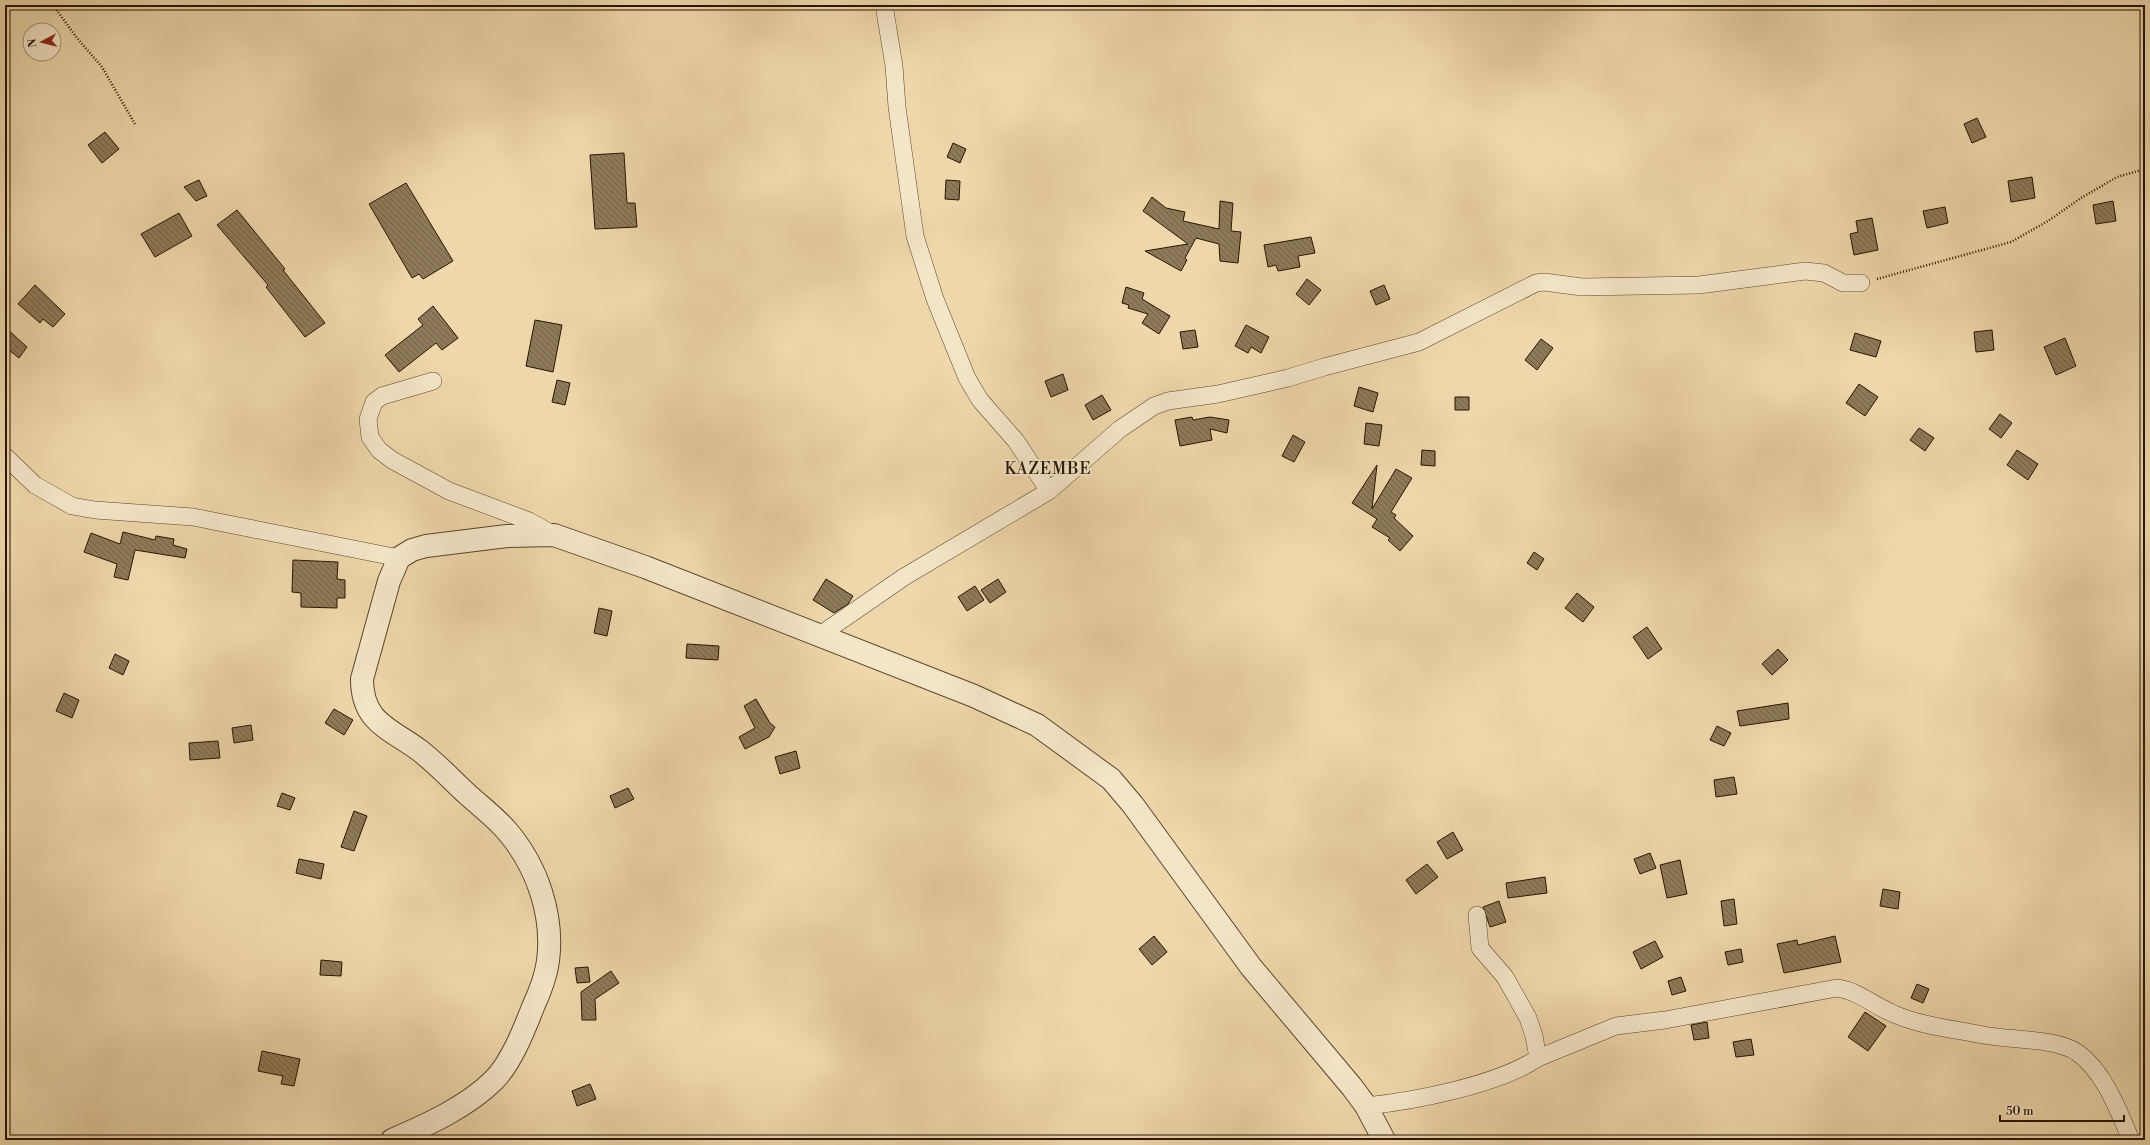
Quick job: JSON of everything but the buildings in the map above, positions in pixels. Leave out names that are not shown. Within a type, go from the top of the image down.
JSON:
[{"type":"street","points":[[884,5],[894,66],[898,115],[915,236],[935,299],[951,343],[967,378],[980,400],[1016,441],[1050,491]]},
{"type":"street","points":[[820,635],[904,577],[1050,491],[1120,429],[1154,406],[1168,401],[1218,394],[1288,378],[1324,366],[1419,342],[1536,283],[1544,282],[1582,287],[1699,285],[1804,271],[1824,273],[1843,284],[1861,283]]},
{"type":"street","points":[[433,381],[382,396],[374,402],[368,419],[370,437],[379,450],[392,460],[449,491],[529,521],[554,535],[645,567],[974,696],[1037,725],[1111,779],[1133,804],[1251,967],[1319,1047],[1366,1106],[1384,1140]]},
{"type":"street","points":[[5,456],[34,485],[72,506],[95,510],[193,517],[398,558]]},
{"type":"street","points":[[392,1140],[417,1131],[477,1094],[495,1079],[519,1042],[536,1002],[548,962],[549,925],[535,872],[506,830],[420,751],[383,726],[368,710],[362,694],[362,679],[389,581],[398,558],[412,550],[426,546],[507,536],[554,535]]},
{"type":"street","points":[[1477,915],[1480,948],[1505,976],[1528,1018],[1534,1036],[1538,1058]]},
{"type":"street","points":[[1366,1106],[1410,1100],[1484,1081],[1520,1068],[1538,1058],[1616,1026],[1665,1020],[1837,988],[1849,990],[1895,1015],[1984,1035],[2057,1045],[2077,1052],[2092,1065],[2109,1093],[2132,1140]]},
{"type":"path","points":[[53,5],[77,38],[102,67],[134,124]]},
{"type":"path","points":[[1861,283],[2011,242],[2048,221],[2081,198],[2117,177],[2145,169]]},
{"type":"district","name":"KAZEMBE","points":[[1048,468]]}]
